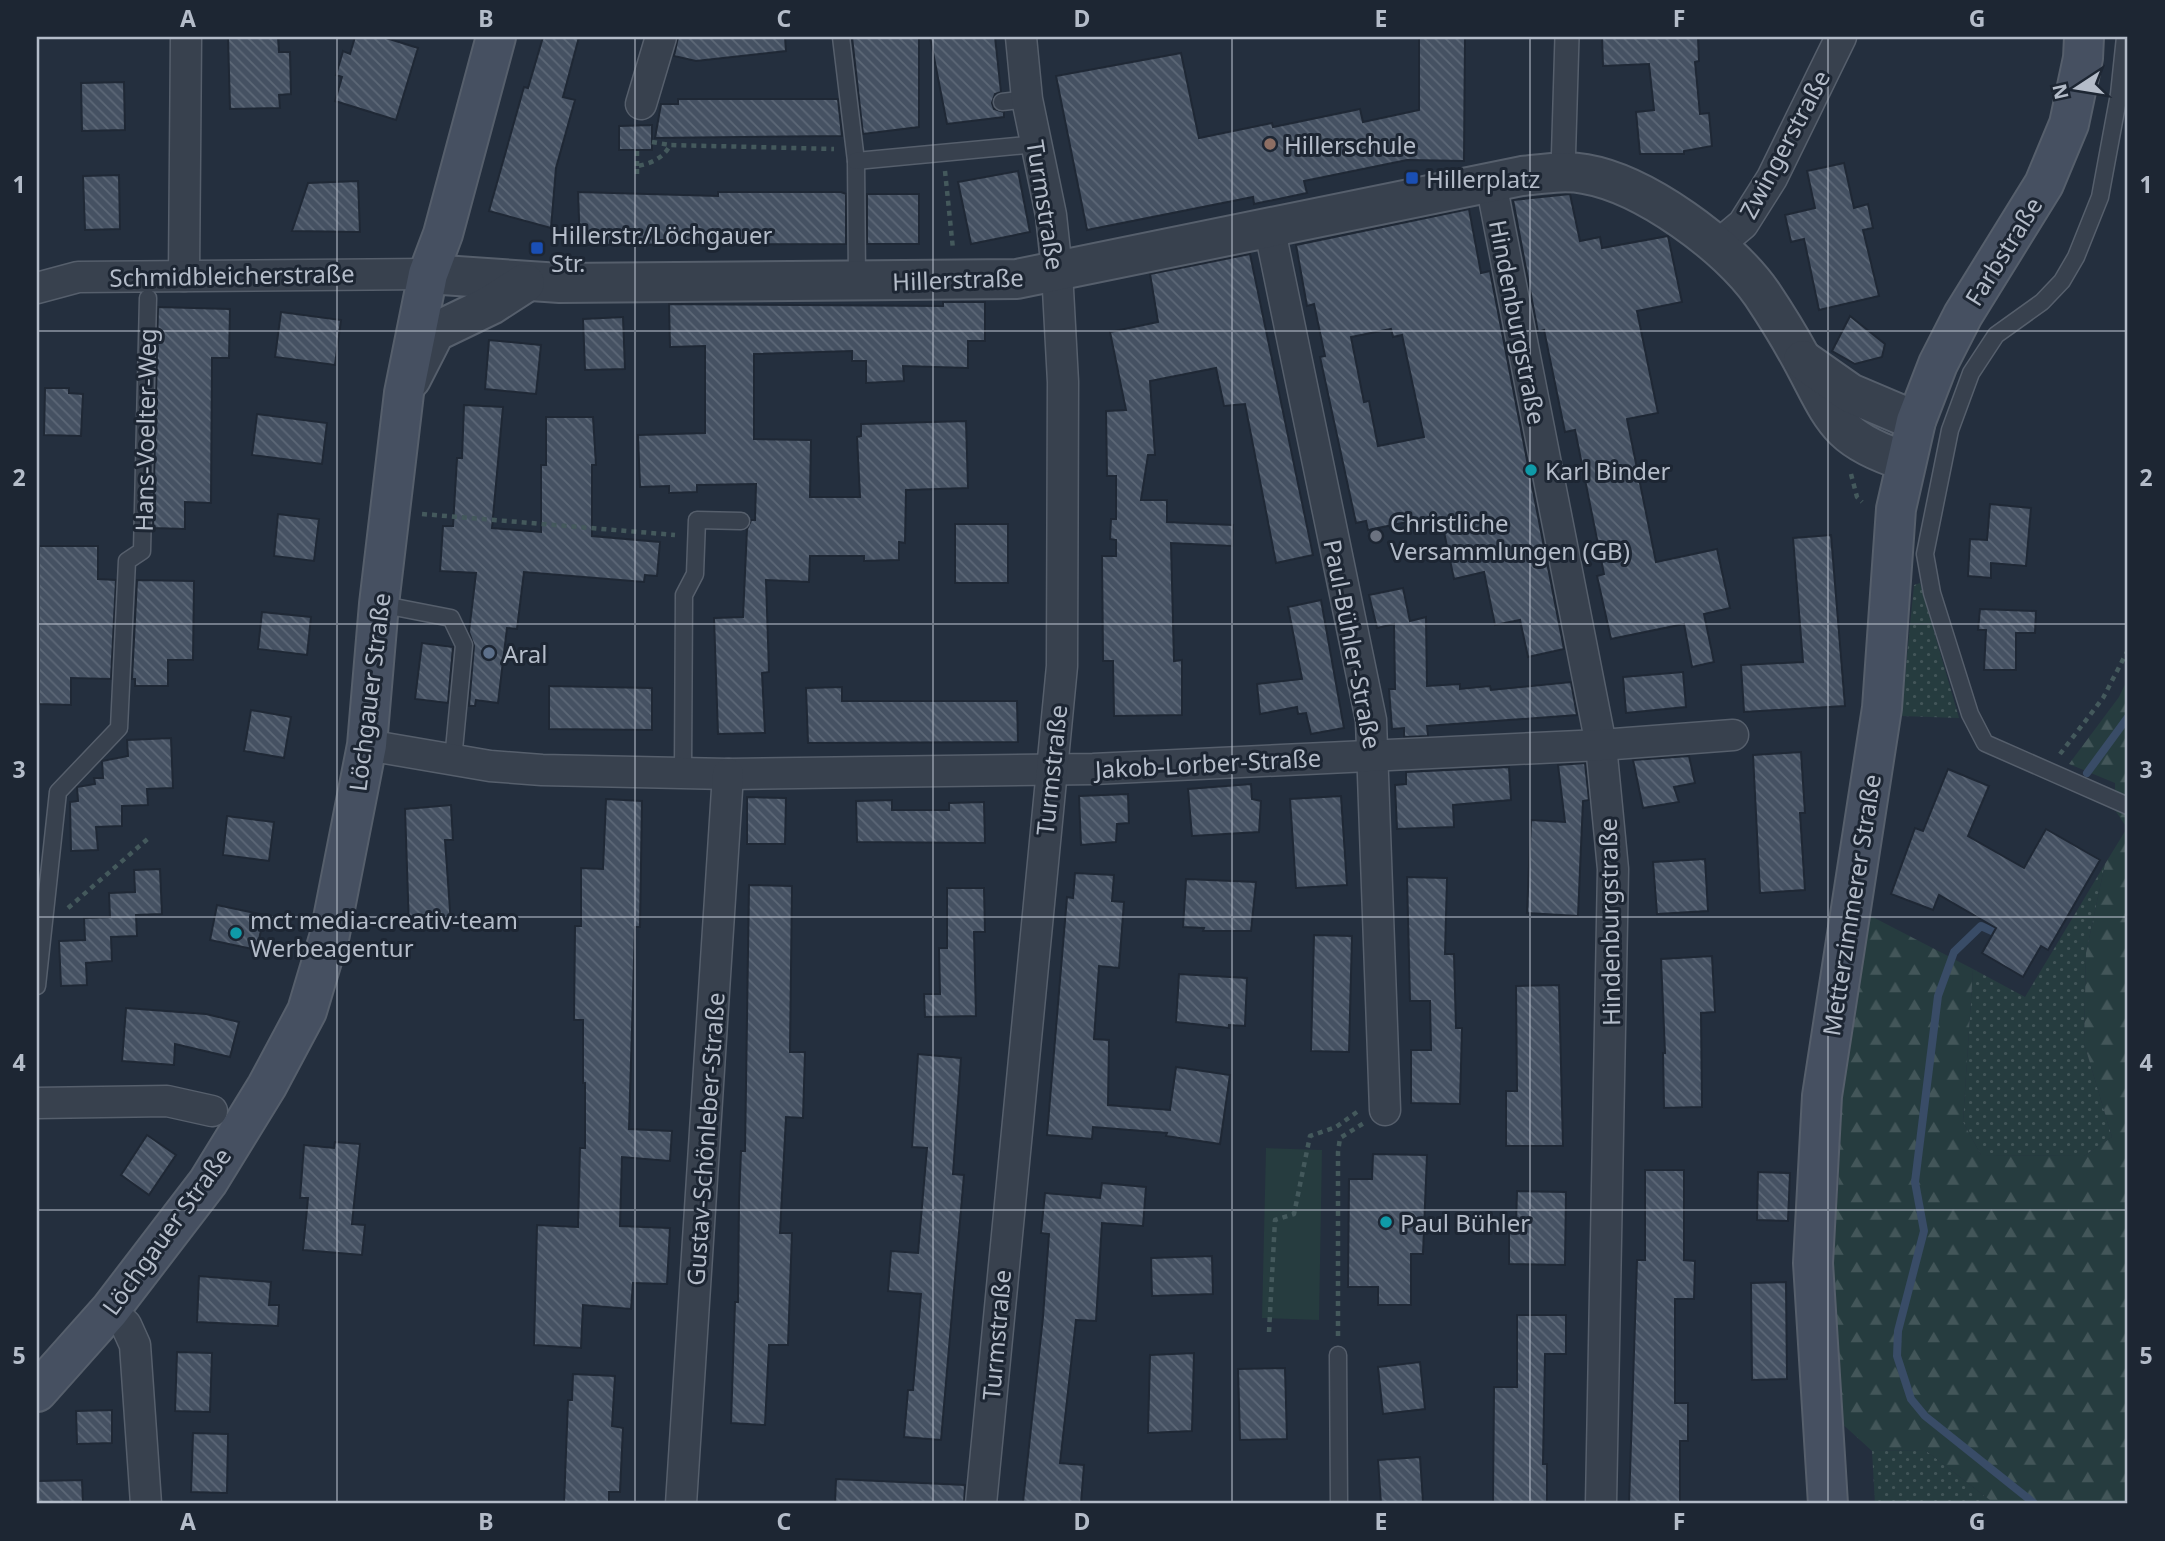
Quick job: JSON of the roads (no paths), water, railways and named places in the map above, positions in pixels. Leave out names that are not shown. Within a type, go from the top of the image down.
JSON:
[{"type":"main road","name":"Löchgauer Straße","points":[[37,1392],[110,1310],[208,1182],[267,1086],[307,1011],[330,934],[367,745],[379,604],[404,393],[428,274],[443,234],[496,37]]},
{"type":"main road","name":"Farbstraße","points":[[1905,461],[1916,421],[1938,364],[1963,315],[2044,184],[2069,124],[2084,37]]},
{"type":"main road","name":"Metterzimmerer Straße","points":[[1828,1504],[1813,1263],[1822,1096],[1882,708],[1890,573],[1905,461]]},
{"type":"street","points":[[184,276],[186,37]]},
{"type":"street","points":[[641,104],[660,37]]},
{"type":"street","name":"Turmstraße","points":[[981,1504],[1062,666],[1063,382],[1057,271],[1051,215],[1037,144],[1015,100],[1021,37]]},
{"type":"street","points":[[1567,37],[1563,171],[1586,174],[1625,186],[1693,226],[1718,245],[1761,292],[1834,420],[1855,439],[1878,453],[1905,461]]},
{"type":"street","name":"Zwingerstraße","points":[[1718,245],[1743,224],[1772,178],[1841,37]]},
{"type":"street","name":"Hillerstraße","points":[[428,274],[525,283],[1002,280],[1563,171]]},
{"type":"street","name":"Hindenburgstraße","points":[[1492,183],[1601,745],[1613,869],[1601,1504]]},
{"type":"street","name":"Paul-Bühler-Straße","points":[[1269,226],[1369,709],[1375,755],[1385,1109]]},
{"type":"street","name":"Schmidbleicherstraße","points":[[37,288],[78,277],[428,274]]},
{"type":"street","points":[[404,393],[435,332],[491,305],[525,283]]},
{"type":"street","points":[[1801,358],[1850,393],[1916,421]]},
{"type":"street","name":"Jakob-Lorber-Straße","points":[[367,745],[490,766],[542,771],[683,771],[728,774],[1051,770],[1601,745],[1733,735]]},
{"type":"street","name":"Gustav-Schönleber-Straße","points":[[681,1504],[728,774]]},
{"type":"street","points":[[37,1103],[167,1101],[212,1111]]},
{"type":"street","points":[[110,1310],[126,1325],[135,1345],[146,1504]]},
{"type":"lane","points":[[841,37],[856,161],[857,282]]},
{"type":"lane","points":[[2124,37],[2119,94],[2100,197],[2077,257],[2062,281],[2042,302],[1996,335],[1971,373],[1950,430],[1925,554],[1931,593],[1978,734],[1989,746],[2128,806]]},
{"type":"lane","points":[[856,161],[1037,144]]},
{"type":"lane","name":"Hans-Voelter-Weg","points":[[37,986],[58,792],[119,728],[127,561],[142,551],[148,298]]},
{"type":"lane","points":[[683,771],[684,595],[695,575],[698,520],[741,521]]},
{"type":"lane","points":[[379,604],[451,618],[464,645],[453,760]]},
{"type":"lane","points":[[1338,1355],[1339,1504]]},
{"type":"waterway","points":[[2087,773],[2128,717]]},
{"type":"waterway","points":[[2003,936],[1981,926],[1954,952],[1938,996],[1915,1182],[1924,1231],[1898,1331],[1897,1356],[1911,1399],[1925,1416],[2035,1504]]},
{"type":"place","name":"Hillerschule","points":[[1270,144]]},
{"type":"place","name":"Hillerplatz","points":[[1412,178]]},
{"type":"place","name":"Hillerstr./Löchgauer Str.","points":[[537,248]]},
{"type":"place","name":"Karl Binder","points":[[1531,470]]},
{"type":"place","name":"Christliche Versammlungen (GB)","points":[[1376,536]]},
{"type":"place","name":"Aral","points":[[489,653]]},
{"type":"place","name":"mct media-creativ-team Werbeagentur","points":[[236,933]]},
{"type":"place","name":"Paul Bühler","points":[[1386,1222]]}]
